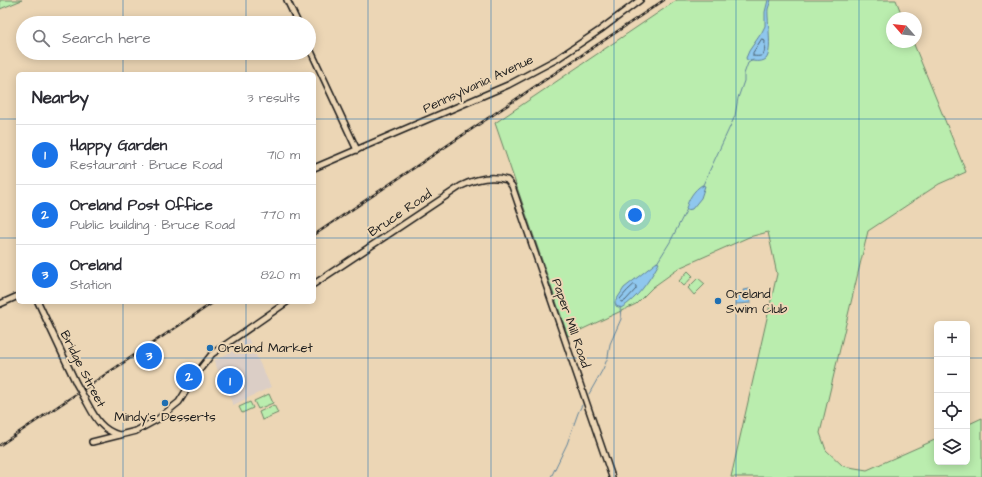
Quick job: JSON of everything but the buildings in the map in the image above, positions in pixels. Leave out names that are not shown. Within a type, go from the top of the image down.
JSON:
[{"type":"street","points":[[287,0],[295,16]]},
{"type":"street","name":"Pennsylvania Avenue","points":[[316,167],[508,85],[557,59],[600,30],[640,0]]},
{"type":"street","points":[[315,60],[357,150]]},
{"type":"street","name":"Bruce Road","points":[[316,283],[461,186],[479,179],[505,179]]},
{"type":"street","name":"Paper Mill Road","points":[[505,179],[510,182],[512,186],[612,477]]},
{"type":"street","points":[[0,304],[16,297]]},
{"type":"street","name":"Bridge Street","points":[[39,304],[76,383],[99,423],[108,431],[120,435]]},
{"type":"street","points":[[92,442],[136,431],[150,425],[174,407],[184,394],[201,366],[212,354],[284,304]]},
{"type":"shaded area","points":[[248,338],[271,387],[233,405],[214,361],[238,348],[236,343]]},
{"type":"green space","points":[[0,0],[22,0],[0,9]]},
{"type":"green space","points":[[677,0],[896,0],[901,12],[886,12],[886,48],[915,48],[966,172],[939,184],[868,231],[820,433],[826,450],[843,466],[867,470],[934,440],[934,465],[970,465],[970,424],[982,418],[982,477],[731,477],[777,274],[768,232],[749,237],[681,267],[653,287],[636,304],[568,336],[495,123]]},
{"type":"green space","points":[[688,271],[693,276],[684,286],[679,281]]},
{"type":"green space","points":[[698,278],[705,284],[694,295],[688,288]]},
{"type":"green space","points":[[269,394],[273,403],[258,409],[254,401]]},
{"type":"green space","points":[[250,402],[253,408],[242,413],[239,407]]},
{"type":"green space","points":[[274,405],[278,413],[262,420],[259,412]]},
{"type":"water","points":[[768,0],[771,0],[768,9],[768,55],[766,59],[762,61],[747,60],[746,58],[749,51],[765,26],[765,12]]},
{"type":"water","points":[[702,185],[705,186],[701,198],[692,209],[687,210],[688,202],[692,195],[696,189]]},
{"type":"water","points":[[657,262],[659,263],[647,283],[637,295],[621,308],[616,306],[615,302],[624,288]]},
{"type":"water","points":[[750,289],[751,303],[736,304],[735,296],[744,295],[743,290]]},
{"type":"waterway","points":[[702,187],[735,116],[738,98],[744,81],[744,74],[748,63],[753,60]]},
{"type":"waterway","points":[[657,263],[687,209]]},
{"type":"waterway","points":[[589,394],[608,357],[610,344],[621,319],[620,307]]},
{"type":"waterway","points":[[551,477],[567,444],[582,405]]},
{"type":"railway","points":[[316,234],[664,0]]},
{"type":"railway","points":[[0,445],[211,304]]},
{"type":"place","name":"Oreland Swim Club","points":[[718,301]]},
{"type":"place","name":"Oreland Market","points":[[210,348]]},
{"type":"place","name":"Oreland","points":[[149,356]]},
{"type":"place","name":"Oreland Post Office","points":[[189,377]]},
{"type":"place","name":"Happy Garden","points":[[230,381]]},
{"type":"place","name":"Mindy's Desserts","points":[[165,403]]}]
